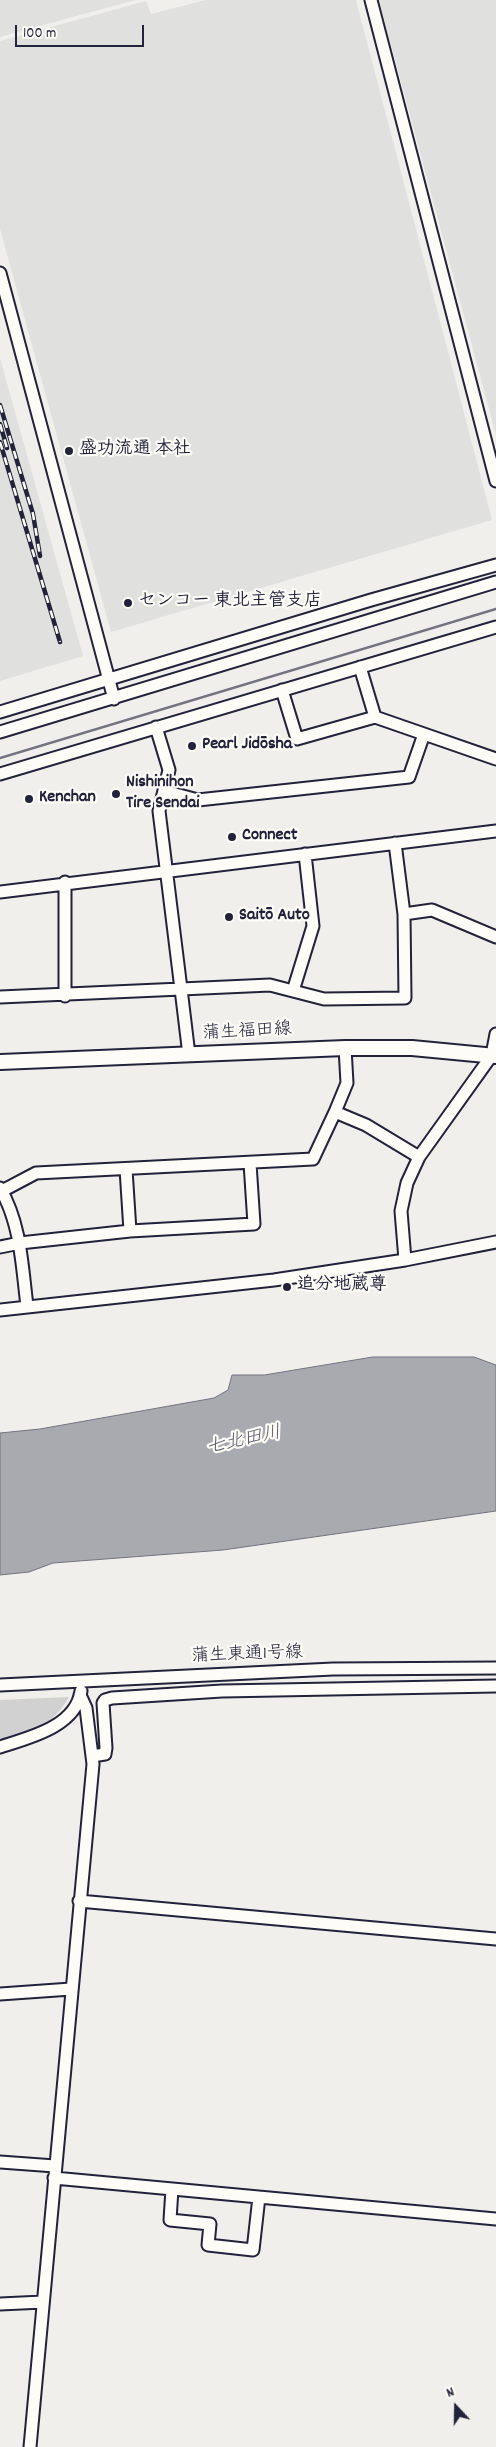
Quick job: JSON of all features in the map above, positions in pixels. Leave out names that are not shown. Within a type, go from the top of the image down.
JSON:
[{"type":"main road","name":"蒲生福田線","points":[[0,1062],[345,1048],[412,1048],[494,1056]]},
{"type":"street","points":[[371,0],[496,481]]},
{"type":"street","points":[[0,273],[114,699]]},
{"type":"street","points":[[0,712],[226,643],[496,565]]},
{"type":"street","points":[[0,732],[232,664],[496,582]]},
{"type":"street","points":[[0,774],[496,627]]},
{"type":"street","points":[[226,643],[232,664]]},
{"type":"street","points":[[360,667],[375,717]]},
{"type":"street","points":[[282,690],[297,739],[375,717],[496,759]]},
{"type":"street","points":[[156,727],[169,770],[159,811],[189,1055]]},
{"type":"street","points":[[164,791],[198,800],[409,777],[424,734]]},
{"type":"street","points":[[0,892],[65,882],[496,831]]},
{"type":"street","points":[[0,998],[270,985],[324,999],[404,998],[404,914],[395,843]]},
{"type":"street","points":[[294,991],[313,926],[305,854]]},
{"type":"street","points":[[65,882],[65,996]]},
{"type":"street","points":[[404,914],[432,910],[496,937]]},
{"type":"street","points":[[405,1260],[401,1211],[407,1183],[419,1157],[494,1056],[496,1034]]},
{"type":"street","points":[[27,1306],[20,1243],[1,1189],[36,1173],[314,1159],[347,1083],[345,1048]]},
{"type":"street","points":[[335,1112],[366,1125],[419,1157]]},
{"type":"street","points":[[0,1247],[20,1243],[130,1231],[254,1224],[250,1163]]},
{"type":"street","points":[[126,1169],[130,1231]]},
{"type":"street","points":[[0,1310],[274,1280],[405,1260],[496,1242]]},
{"type":"street","name":"蒲生東通1号線","points":[[0,1685],[333,1669],[496,1668]]},
{"type":"street","points":[[0,1747],[48,1730],[62,1720],[75,1706],[80,1695],[82,1680]]},
{"type":"street","points":[[92,1756],[105,1754],[103,1703],[112,1698],[222,1691],[496,1686]]},
{"type":"street","points":[[30,2447],[92,1756],[86,1708],[80,1695]]},
{"type":"street","points":[[79,1900],[496,1939]]},
{"type":"street","points":[[0,1994],[71,1989]]},
{"type":"street","points":[[0,2162],[54,2172],[172,2188],[496,2219]]},
{"type":"street","points":[[172,2188],[170,2220],[210,2224],[208,2246],[253,2250],[259,2197]]},
{"type":"street","points":[[0,2304],[43,2302]]},
{"type":"shaded area","points":[[0,0],[135,0],[0,37]]},
{"type":"shaded area","points":[[206,0],[356,0],[492,520],[111,632],[0,229],[0,41],[146,1],[151,14]]},
{"type":"shaded area","points":[[379,0],[496,0],[496,435]]},
{"type":"shaded area","points":[[0,358],[83,656],[0,681]]},
{"type":"shaded area","points":[[69,1697],[62,1708],[48,1722],[31,1731],[0,1741],[0,1700]]},
{"type":"water","name":"七北田川","points":[[373,1357],[474,1357],[496,1365],[496,1511],[223,1550],[53,1563],[29,1572],[0,1575],[0,1433],[40,1429],[214,1398],[228,1390],[232,1375],[264,1375]]},
{"type":"waterway","points":[[0,758],[496,609]]},
{"type":"railway","points":[[0,405],[33,514],[40,556]]},
{"type":"railway","points":[[0,424],[7,448]]},
{"type":"railway","points":[[0,442],[60,642]]},
{"type":"place","name":"盛功流通 本社","points":[[69,451]]},
{"type":"place","name":"センコー 東北主管支店","points":[[128,603]]},
{"type":"place","name":"Pearl Jidōsha","points":[[192,746]]},
{"type":"place","name":"Nishinihon Tire Sendai","points":[[116,794]]},
{"type":"place","name":"Kenchan","points":[[29,799]]},
{"type":"place","name":"Connect","points":[[232,837]]},
{"type":"place","name":"Saitō Auto","points":[[229,917]]},
{"type":"place","name":"追分地蔵尊","points":[[287,1287]]}]
